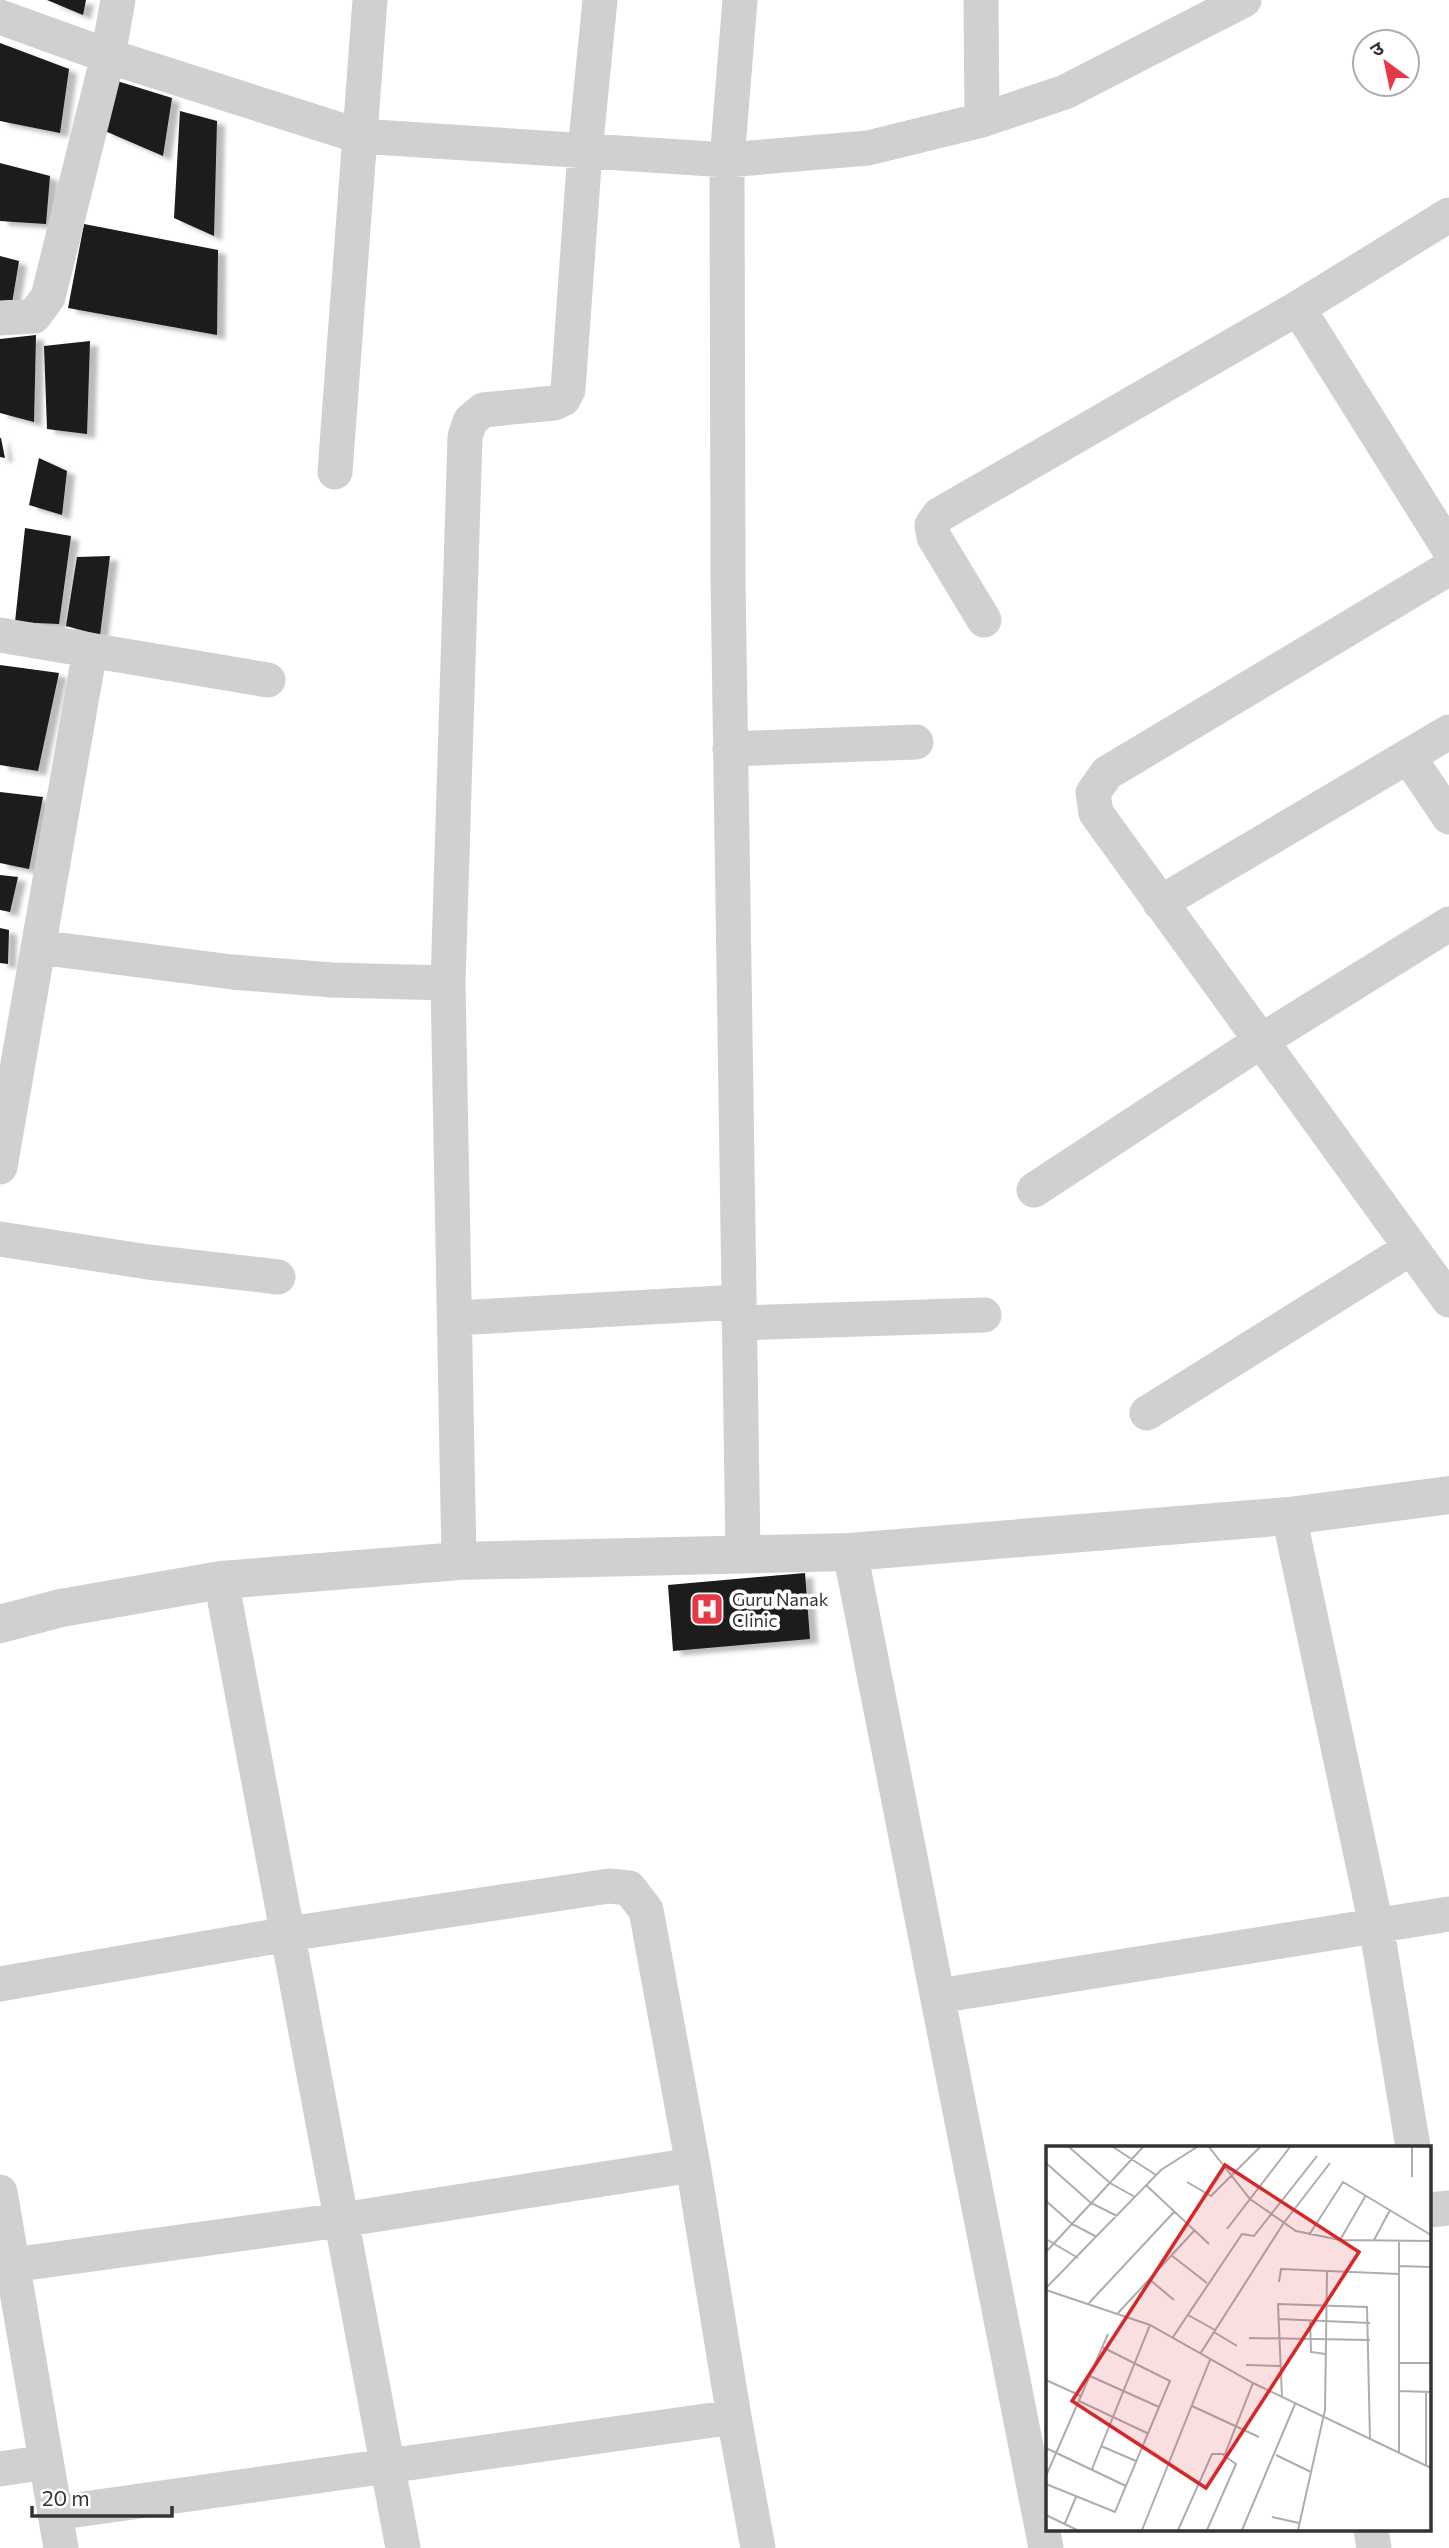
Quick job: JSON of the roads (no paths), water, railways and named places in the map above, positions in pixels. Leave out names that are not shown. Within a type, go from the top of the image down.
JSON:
[{"type":"street","points":[[0,318],[34,316],[48,297],[108,56],[118,0]]},
{"type":"street","points":[[335,472],[370,0]]},
{"type":"street","points":[[459,1561],[448,983],[465,437],[470,421],[483,410],[554,403],[563,398],[568,390],[585,151],[600,0]]},
{"type":"street","points":[[740,0],[727,160],[730,749],[743,1553]]},
{"type":"street","points":[[981,0],[982,120]]},
{"type":"street","points":[[0,17],[108,56],[359,136],[727,160],[868,148],[982,120],[1065,92],[1244,0]]},
{"type":"street","points":[[984,620],[934,537],[932,525],[939,515],[1298,308],[1449,215]]},
{"type":"street","points":[[1298,308],[1449,549]]},
{"type":"street","points":[[1449,568],[1107,773],[1093,793],[1096,813],[1449,1300]]},
{"type":"street","points":[[0,635],[268,680]]},
{"type":"street","points":[[0,1167],[90,650]]},
{"type":"street","points":[[1160,903],[1449,732]]},
{"type":"street","points":[[730,749],[916,742]]},
{"type":"street","points":[[1408,756],[1449,817]]},
{"type":"street","points":[[1034,1190],[1261,1041],[1449,924]]},
{"type":"street","points":[[38,947],[232,972],[332,980],[448,983]]},
{"type":"street","points":[[0,1239],[148,1262],[278,1277]]},
{"type":"street","points":[[1147,1413],[1411,1248]]},
{"type":"street","points":[[456,1318],[739,1312],[984,1315]]},
{"type":"street","points":[[0,1624],[61,1608],[221,1580],[459,1561],[850,1552],[1289,1516],[1449,1495]]},
{"type":"street","points":[[1289,1516],[1376,1925],[1413,2146]]},
{"type":"street","points":[[850,1552],[1046,2548]]},
{"type":"street","points":[[221,1580],[403,2548]]},
{"type":"street","points":[[0,1984],[288,1934],[609,1886],[629,1888],[646,1910],[693,2165],[758,2548]]},
{"type":"street","points":[[938,1996],[1449,1914]]},
{"type":"street","points":[[12,2266],[341,2220],[693,2165]]},
{"type":"street","points":[[0,2192],[61,2548]]},
{"type":"street","points":[[55,2513],[734,2417]]},
{"type":"street","points":[[0,2469],[46,2462]]},
{"type":"street","points":[[1371,2530],[1374,2548]]},
{"type":"place","name":"Guru Nanak Clinic","points":[[707,1609]]}]
